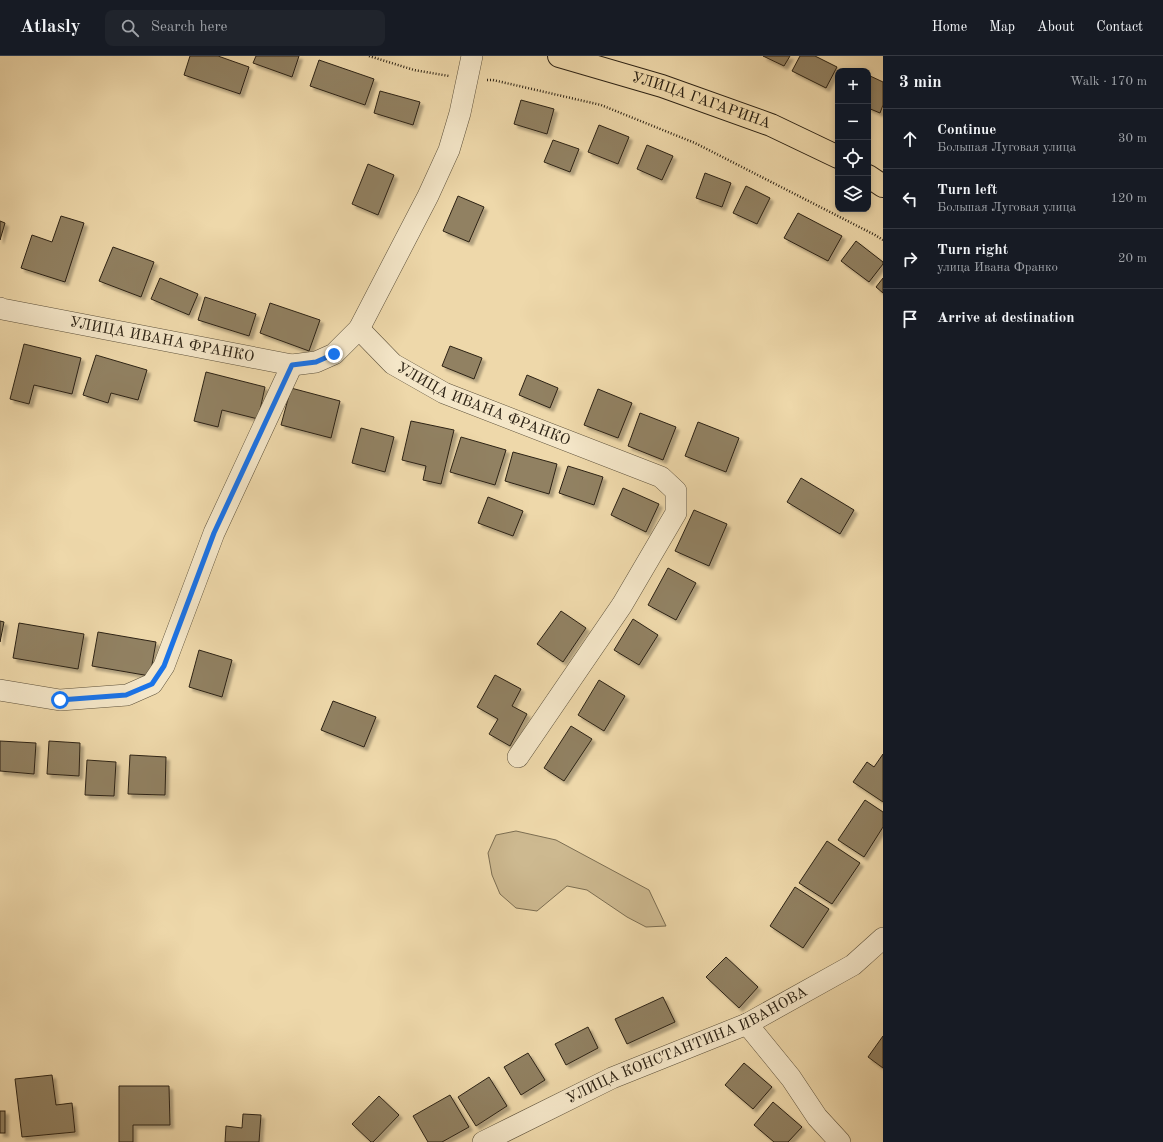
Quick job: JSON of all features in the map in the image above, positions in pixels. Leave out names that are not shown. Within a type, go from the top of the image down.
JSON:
[{"type":"main road","name":"УЛИЦА ГАГАРИНА","points":[[559,56],[662,86],[771,125],[835,156]]},
{"type":"main road","points":[[871,178],[883,186]]},
{"type":"street","points":[[359,329],[428,196],[449,150],[460,113],[472,56]]},
{"type":"street","name":"УЛИЦА ИВАНА ФРАНКО","points":[[0,308],[292,365],[316,362],[334,354],[359,329],[393,364],[444,393],[661,477],[676,491],[676,513],[622,605],[518,757]]},
{"type":"street","points":[[0,690],[60,700],[126,695],[152,684],[164,666],[214,533],[292,365]]},
{"type":"street","name":"УЛИЦА КОНСТАНТИНА ИВАНОВА","points":[[483,1142],[612,1078],[747,1024],[853,965],[883,938]]},
{"type":"street","points":[[747,1024],[791,1078],[816,1117],[840,1142]]},
{"type":"path","points":[[369,56],[414,70],[467,79],[493,80],[601,106],[695,143],[883,240]]},
{"type":"shaded area","points":[[516,831],[556,840],[649,890],[666,926],[646,927],[627,917],[587,890],[567,886],[537,911],[516,908],[500,894],[492,875],[488,853],[496,835]]},
{"type":"building","points":[[190,56],[218,56],[249,67],[240,94],[184,75]]},
{"type":"building","points":[[256,56],[299,56],[292,77],[253,63]]},
{"type":"building","points":[[763,56],[790,56],[784,66]]},
{"type":"building","points":[[800,56],[815,56],[837,67],[835,68],[826,88],[792,71]]},
{"type":"building","points":[[319,60],[374,79],[365,105],[310,86]]},
{"type":"building","points":[[871,76],[883,82],[883,105],[880,113],[871,109]]},
{"type":"building","points":[[380,91],[420,102],[413,125],[374,113]]},
{"type":"building","points":[[521,100],[554,109],[547,134],[514,124]]},
{"type":"building","points":[[599,125],[629,137],[618,164],[588,152]]},
{"type":"building","points":[[553,140],[579,149],[570,172],[544,162]]},
{"type":"building","points":[[647,145],[673,156],[662,180],[637,169]]},
{"type":"building","points":[[368,164],[394,175],[378,215],[352,204]]},
{"type":"building","points":[[705,173],[731,183],[722,207],[696,198]]},
{"type":"building","points":[[746,186],[770,198],[757,224],[733,213]]},
{"type":"building","points":[[458,196],[484,207],[469,242],[443,231]]},
{"type":"building","points":[[798,213],[842,236],[828,261],[784,238]]},
{"type":"building","points":[[61,216],[84,223],[65,282],[21,268],[32,235],[52,242]]},
{"type":"building","points":[[0,221],[5,223],[0,240]]},
{"type":"building","points":[[856,241],[883,262],[869,282],[841,261]]},
{"type":"building","points":[[113,247],[154,262],[141,297],[99,281]]},
{"type":"building","points":[[160,278],[198,294],[189,315],[151,299]]},
{"type":"building","points":[[883,278],[883,293],[876,287]]},
{"type":"building","points":[[205,297],[256,314],[249,336],[198,320]]},
{"type":"building","points":[[270,303],[320,320],[309,351],[260,333]]},
{"type":"building","points":[[24,344],[81,358],[72,394],[34,385],[29,404],[10,399]]},
{"type":"building","points":[[450,346],[482,358],[474,379],[442,366]]},
{"type":"building","points":[[96,355],[147,370],[138,400],[111,393],[108,403],[83,395]]},
{"type":"building","points":[[206,372],[265,387],[258,419],[222,410],[218,427],[194,421]]},
{"type":"building","points":[[527,375],[558,388],[550,408],[519,395]]},
{"type":"building","points":[[291,388],[340,401],[331,438],[281,425]]},
{"type":"building","points":[[598,389],[632,403],[618,438],[584,425]]},
{"type":"building","points":[[640,413],[676,427],[663,460],[628,446]]},
{"type":"building","points":[[411,421],[454,430],[441,484],[423,480],[426,466],[402,460]]},
{"type":"building","points":[[698,422],[739,438],[726,472],[685,456]]},
{"type":"building","points":[[361,428],[394,437],[385,472],[352,463]]},
{"type":"building","points":[[461,437],[506,450],[495,485],[450,472]]},
{"type":"building","points":[[513,452],[557,464],[549,494],[505,481]]},
{"type":"building","points":[[568,466],[603,477],[594,505],[559,493]]},
{"type":"building","points":[[801,478],[854,510],[840,534],[787,502]]},
{"type":"building","points":[[623,488],[659,504],[646,532],[611,515]]},
{"type":"building","points":[[488,497],[523,511],[513,536],[478,523]]},
{"type":"building","points":[[694,510],[727,524],[709,566],[675,551]]},
{"type":"building","points":[[668,568],[696,583],[676,620],[648,605]]},
{"type":"building","points":[[561,611],[586,628],[563,662],[537,644]]},
{"type":"building","points":[[633,619],[658,635],[639,665],[614,650]]},
{"type":"building","points":[[0,621],[4,622],[0,642]]},
{"type":"building","points":[[19,623],[84,634],[78,669],[13,658]]},
{"type":"building","points":[[98,632],[156,642],[150,676],[92,666]]},
{"type":"building","points":[[199,650],[232,660],[222,697],[189,687]]},
{"type":"building","points":[[495,675],[521,689],[512,706],[527,714],[510,746],[489,734],[498,719],[477,707]]},
{"type":"building","points":[[599,680],[625,696],[604,731],[578,715]]},
{"type":"building","points":[[333,701],[376,717],[364,747],[321,730]]},
{"type":"building","points":[[571,726],[592,739],[564,781],[544,768]]},
{"type":"building","points":[[0,741],[36,743],[34,774],[0,771]]},
{"type":"building","points":[[49,741],[80,743],[79,776],[47,774]]},
{"type":"building","points":[[883,754],[883,802],[853,782],[867,762],[874,767]]},
{"type":"building","points":[[130,755],[166,757],[165,795],[128,794]]},
{"type":"building","points":[[87,760],[116,762],[114,796],[85,795]]},
{"type":"building","points":[[865,800],[883,812],[883,827],[864,857],[838,840]]},
{"type":"building","points":[[827,841],[860,863],[832,904],[799,883]]},
{"type":"building","points":[[795,887],[829,909],[803,948],[770,926]]},
{"type":"building","points":[[726,957],[758,987],[739,1008],[706,977]]},
{"type":"building","points":[[663,997],[675,1022],[627,1044],[615,1019]]},
{"type":"building","points":[[588,1027],[598,1048],[566,1065],[555,1044]]},
{"type":"building","points":[[883,1036],[883,1068],[868,1057]]},
{"type":"building","points":[[528,1053],[545,1080],[521,1095],[504,1067]]},
{"type":"building","points":[[744,1063],[772,1087],[753,1109],[725,1085]]},
{"type":"building","points":[[52,1075],[56,1105],[72,1103],[75,1132],[22,1137],[15,1079]]},
{"type":"building","points":[[489,1077],[507,1106],[476,1126],[458,1097]]},
{"type":"building","points":[[119,1086],[169,1086],[170,1125],[133,1125],[133,1142],[119,1142]]},
{"type":"building","points":[[450,1095],[469,1127],[442,1142],[428,1142],[413,1116]]},
{"type":"building","points":[[379,1096],[399,1115],[373,1142],[371,1142],[352,1124]]},
{"type":"building","points":[[773,1102],[802,1127],[788,1142],[774,1142],[754,1125]]},
{"type":"building","points":[[0,1111],[5,1111],[5,1133],[0,1133]]},
{"type":"building","points":[[243,1114],[261,1115],[259,1142],[225,1142],[226,1126],[242,1128]]},
{"type":"route","points":[[60,700],[126,695],[152,684],[164,666],[214,533],[292,365],[316,362],[334,354]]}]
